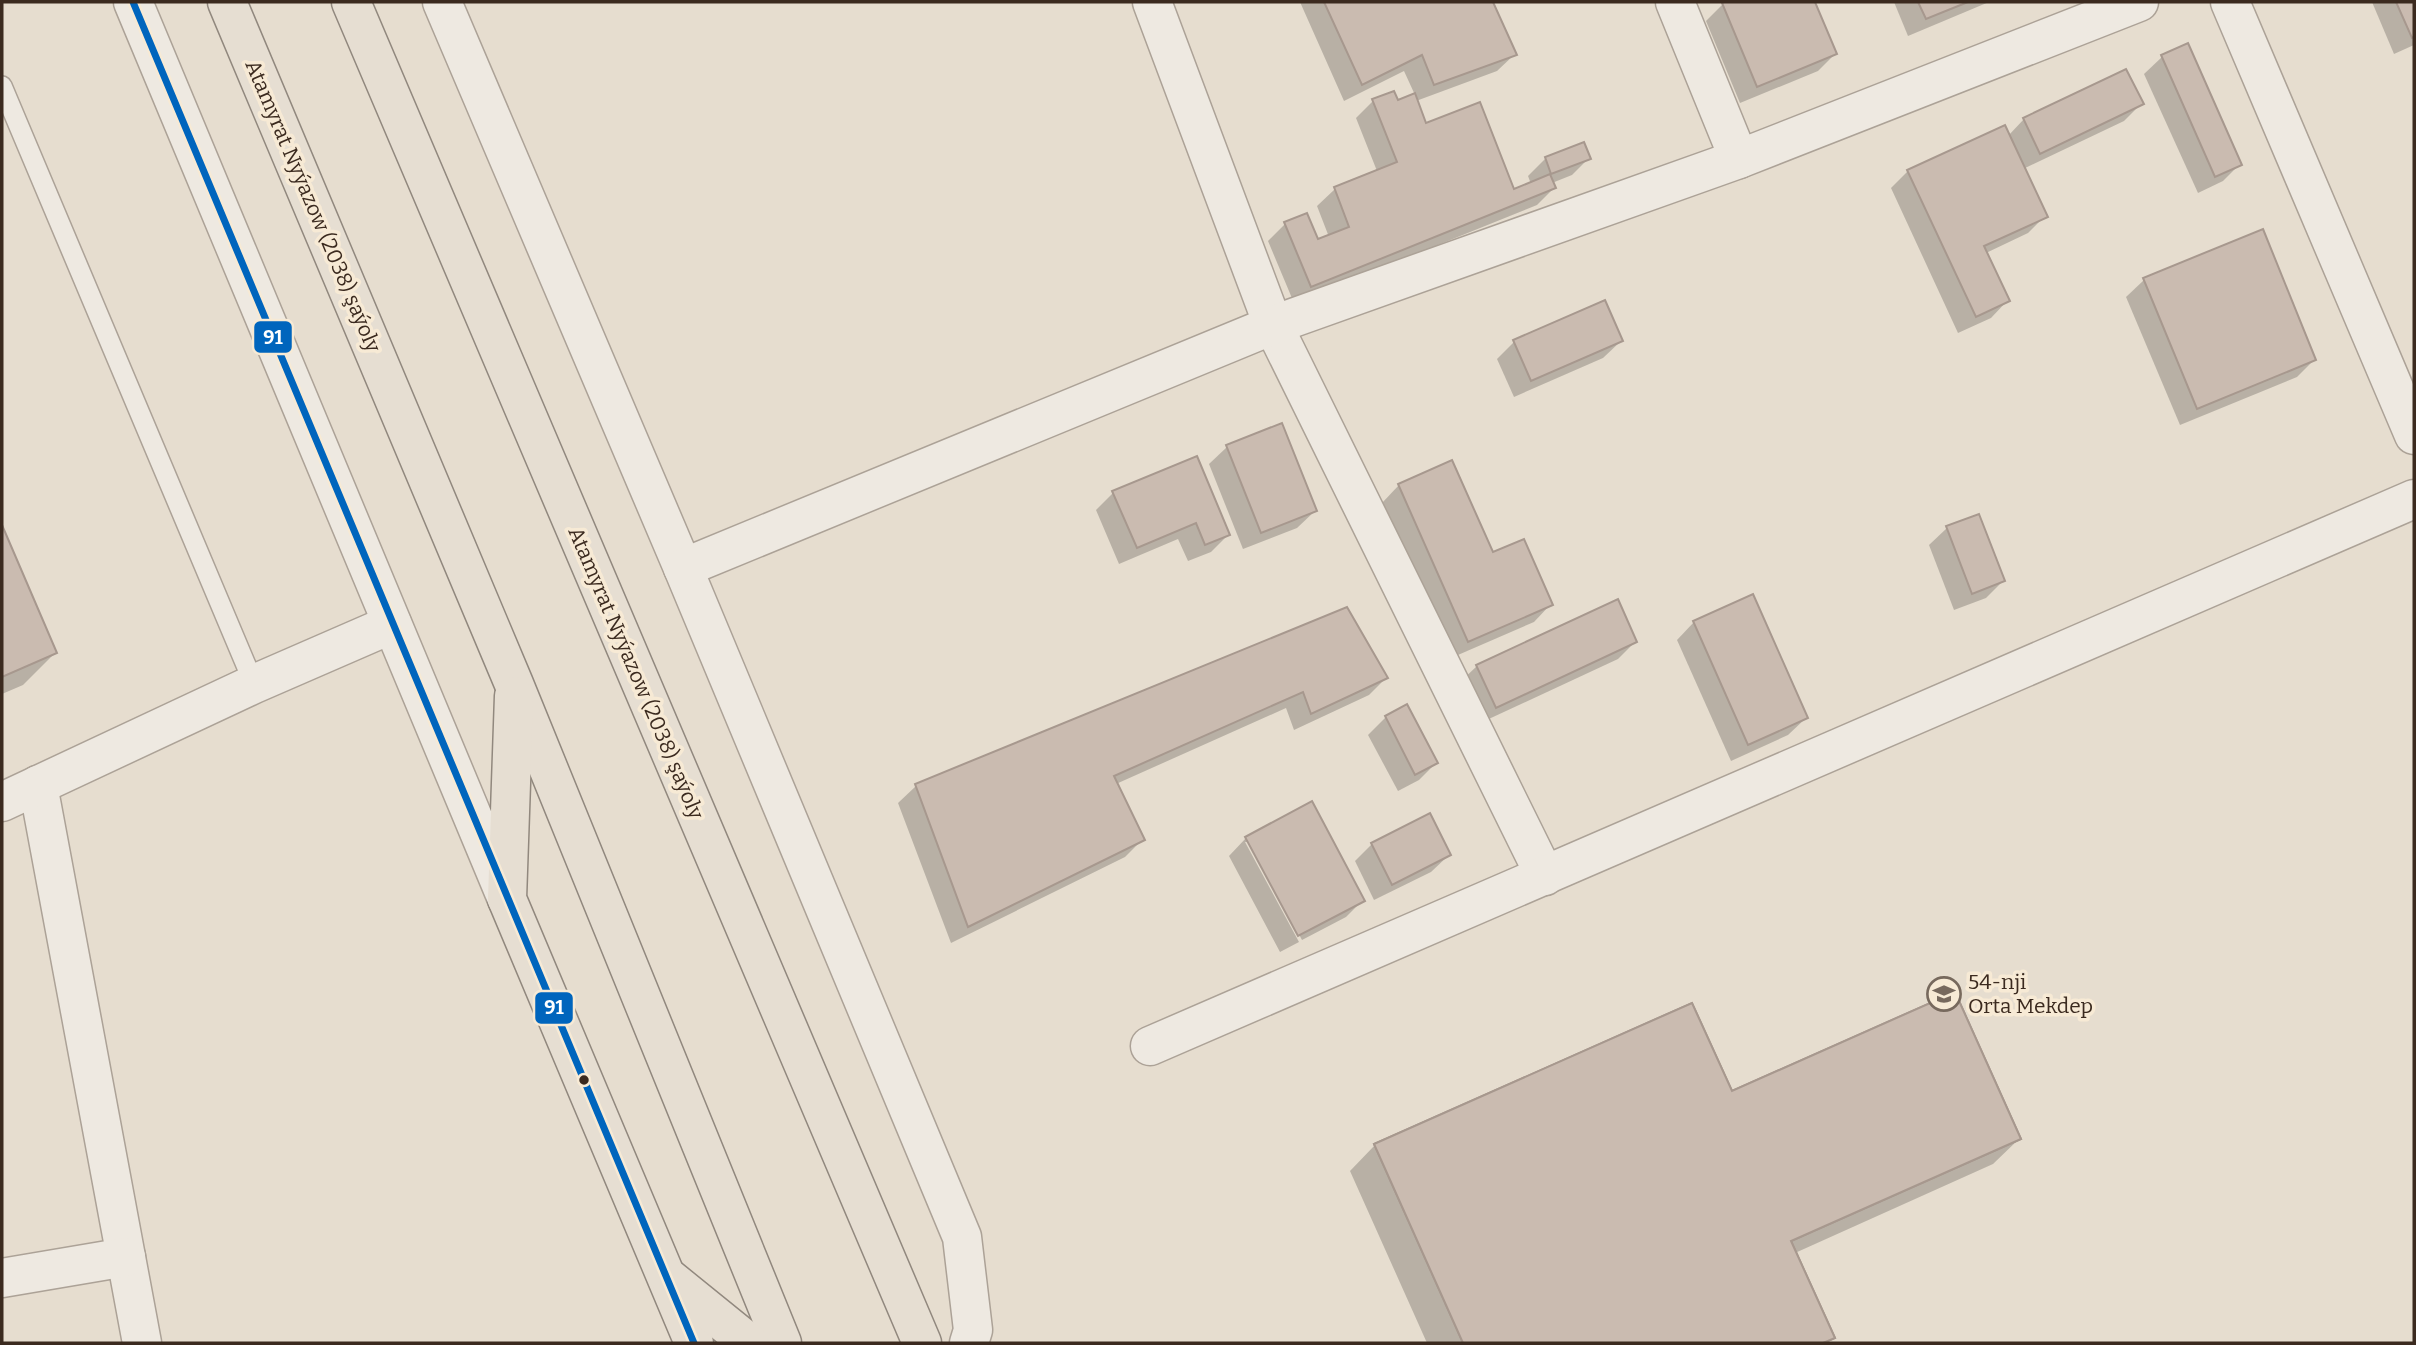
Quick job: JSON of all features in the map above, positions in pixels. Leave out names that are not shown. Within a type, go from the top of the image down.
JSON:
[{"type":"main road","name":"Atamyrat Nyýazow (2038) şaýoly","points":[[228,2],[514,684],[782,1343]]},
{"type":"main road","name":"Atamyrat Nyýazow (2038) şaýoly","points":[[351,2],[922,1343]]},
{"type":"main road","points":[[514,684],[507,899],[694,1343]]},
{"type":"main road","points":[[666,1276],[748,1343]]},
{"type":"street","points":[[133,2],[507,899]]},
{"type":"street","points":[[442,2],[683,568],[962,1237],[973,1330],[969,1343]]},
{"type":"street","points":[[1152,2],[1273,325],[1545,876]]},
{"type":"street","points":[[1675,2],[1739,159]]},
{"type":"street","points":[[683,568],[1273,325],[1739,159],[2139,2]]},
{"type":"street","points":[[2230,2],[2414,435]]},
{"type":"street","points":[[1150,1046],[2414,499]]},
{"type":"street","points":[[2,802],[254,684],[392,624]]},
{"type":"street","points":[[38,785],[142,1343]]},
{"type":"street","points":[[2,1278],[126,1257]]},
{"type":"lane","points":[[2,86],[254,684]]},
{"type":"building","points":[[1324,2],[1493,2],[1517,55],[1434,85],[1422,55],[1362,85]]},
{"type":"building","points":[[1815,2],[1837,54],[1757,87],[1722,3]]},
{"type":"building","points":[[1918,2],[1968,2],[1926,19]]},
{"type":"building","points":[[2396,2],[2414,2],[2412,38]]},
{"type":"building","points":[[2188,43],[2242,165],[2215,177],[2161,55]]},
{"type":"building","points":[[2126,69],[2144,104],[2040,154],[2023,118]]},
{"type":"building","points":[[1394,91],[1398,100],[1415,93],[1426,123],[1480,102],[1514,189],[1550,174],[1556,188],[1311,287],[1284,222],[1307,213],[1318,239],[1349,227],[1334,187],[1397,162],[1372,99]]},
{"type":"building","points":[[2005,125],[2048,217],[1984,246],[2010,301],[1976,317],[1907,170]]},
{"type":"building","points":[[1584,142],[1591,159],[1551,174],[1545,157]]},
{"type":"building","points":[[2263,229],[2316,360],[2197,409],[2143,278]]},
{"type":"building","points":[[1605,300],[1623,341],[1531,381],[1513,340]]},
{"type":"building","points":[[1282,423],[1317,511],[1261,533],[1226,445]]},
{"type":"building","points":[[1197,456],[1230,535],[1205,545],[1196,523],[1137,548],[1112,491]]},
{"type":"building","points":[[1452,460],[1493,552],[1524,539],[1553,605],[1468,642],[1398,484]]},
{"type":"building","points":[[1979,514],[2005,581],[1972,594],[1946,526]]},
{"type":"building","points":[[2,525],[57,653],[2,677]]},
{"type":"building","points":[[1753,594],[1808,718],[1748,745],[1693,621]]},
{"type":"building","points":[[1618,599],[1637,642],[1496,708],[1476,665]]},
{"type":"building","points":[[1347,607],[1388,678],[1311,714],[1303,692],[1114,776],[1145,840],[968,927],[915,784]]},
{"type":"building","points":[[1407,704],[1438,763],[1415,775],[1385,716]]},
{"type":"building","points":[[1312,801],[1365,901],[1298,936],[1245,837]]},
{"type":"building","points":[[1430,813],[1451,855],[1392,885],[1371,843]]},
{"type":"building","points":[[1955,992],[2021,1139],[1791,1241],[1835,1338],[1823,1343],[1463,1343],[1374,1144],[1692,1003],[1732,1091]],"holes":[[[1652,1134],[1714,1269],[1556,1336],[1495,1201]]]},
{"type":"building","points":[[1955,992],[2021,1139],[1791,1241],[1835,1338],[1823,1343],[1463,1343],[1374,1144],[1692,1003],[1732,1091]]},
{"type":"transit line","name":"91","points":[[133,2],[694,1343]]},
{"type":"place","name":"54-nji Orta Mekdep","points":[[1944,994]]}]
